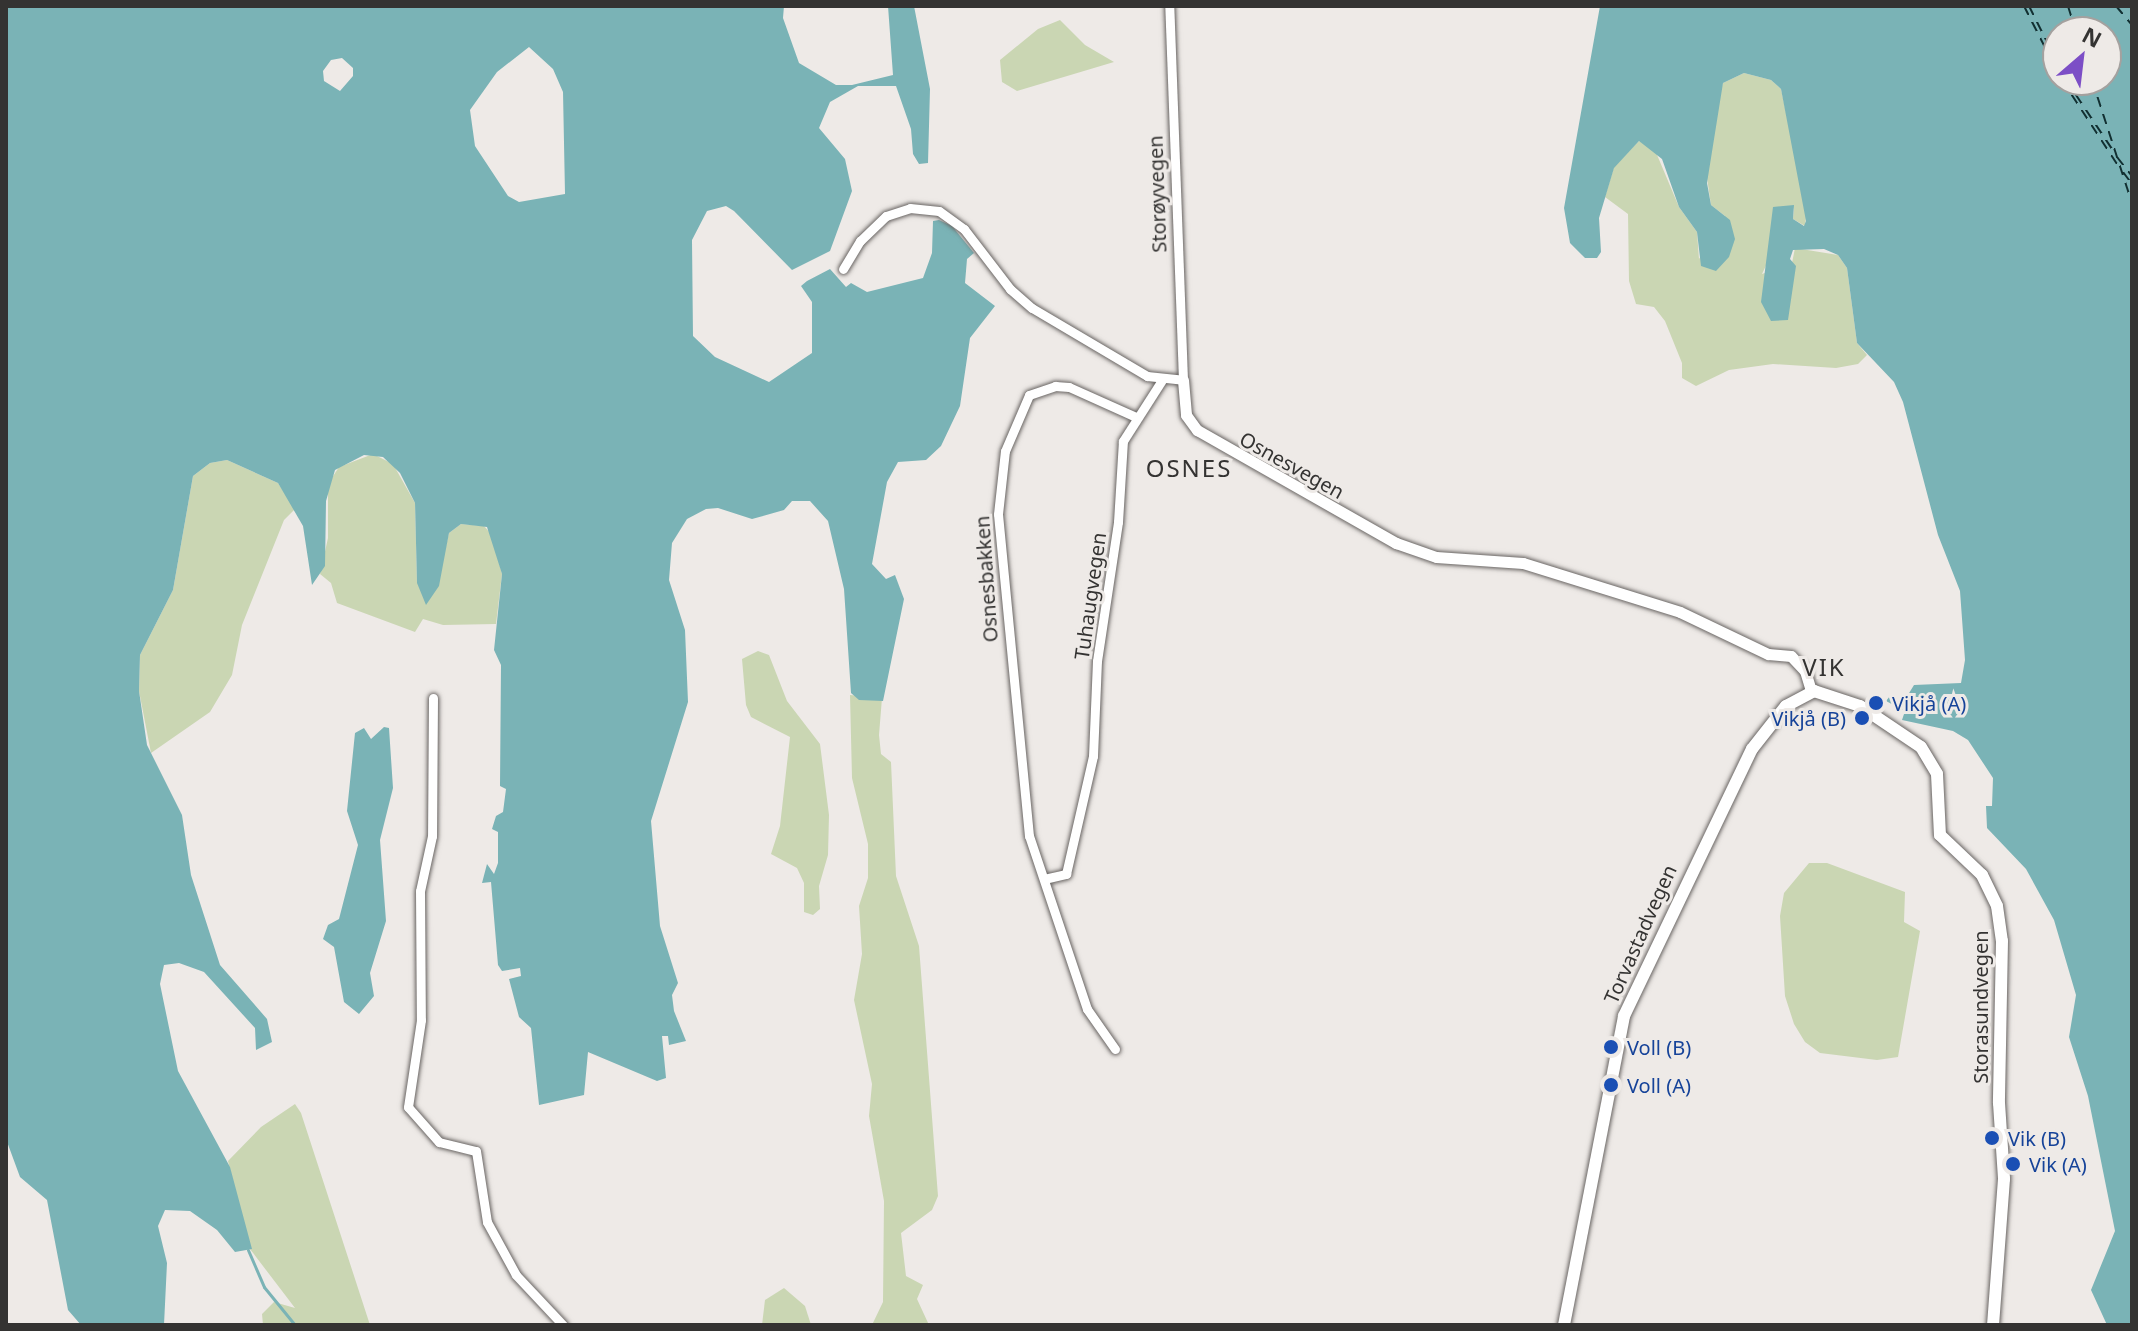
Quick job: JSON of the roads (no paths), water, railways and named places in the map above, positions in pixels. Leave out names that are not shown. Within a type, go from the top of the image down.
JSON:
[{"type":"main road","name":"Torvastadvegen","points":[[1564,1325],[1624,1016],[1752,749],[1786,706],[1811,691]]},
{"type":"main road","name":"Storasundvegen","points":[[1811,691],[1860,706],[1921,747],[1937,774],[1940,835],[1982,875],[1997,906],[2002,941],[1999,1103],[2004,1179],[1993,1325]]},
{"type":"street","name":"Storøyvegen","points":[[1169,6],[1183,380]]},
{"type":"street","points":[[843,269],[860,241],[886,216],[910,208],[939,211],[964,229],[1010,289],[1032,308],[1162,380],[1183,380]]},
{"type":"street","name":"Tuhaugvegen","points":[[1044,879],[1066,874],[1097,731],[1097,661],[1118,522],[1123,441],[1136,417],[1149,406],[1162,380]]},
{"type":"street","name":"Osnesvegen","points":[[1183,380],[1186,415],[1197,430],[1396,543],[1436,557],[1523,563],[1680,612],[1768,654],[1791,656],[1805,671],[1811,691]]},
{"type":"street","name":"Osnesbakken","points":[[1115,1049],[1087,1009],[1029,836],[998,514],[1005,451],[1021,405],[1041,389],[1069,387],[1136,417]]},
{"type":"street","points":[[433,698],[432,836],[420,891],[421,1020],[408,1107],[427,1134],[476,1151],[487,1222],[516,1275],[563,1325]]},
{"type":"water","points":[[6,6],[784,6],[783,18],[799,63],[836,85],[852,85],[893,75],[888,6],[914,6],[930,89],[928,163],[919,164],[913,154],[911,129],[896,86],[858,86],[830,102],[819,128],[845,159],[852,191],[830,251],[792,270],[726,206],[707,211],[692,240],[693,336],[715,357],[769,382],[812,353],[812,302],[801,286],[830,269],[846,287],[851,283],[867,292],[923,278],[932,253],[933,221],[939,220],[952,226],[974,253],[967,259],[965,283],[995,306],[970,338],[960,406],[941,446],[926,460],[898,462],[887,482],[872,564],[886,579],[895,575],[904,599],[883,701],[859,700],[851,693],[844,589],[828,521],[810,501],[792,501],[784,510],[752,519],[718,508],[706,509],[687,519],[672,543],[669,580],[685,630],[688,702],[651,821],[660,926],[678,983],[672,995],[674,1011],[686,1041],[669,1045],[668,1036],[662,1036],[666,1078],[657,1081],[588,1052],[584,1095],[539,1105],[531,1028],[519,1017],[509,979],[521,976],[520,968],[502,971],[498,965],[491,882],[482,883],[487,864],[494,874],[498,863],[498,832],[492,829],[496,816],[503,812],[506,789],[500,786],[501,665],[494,650],[502,574],[487,527],[461,524],[449,533],[439,586],[426,605],[417,583],[415,503],[400,473],[383,457],[364,455],[335,470],[326,501],[325,566],[312,585],[303,526],[278,483],[227,460],[210,463],[193,476],[173,590],[140,655],[139,691],[147,745],[182,815],[191,875],[220,965],[267,1019],[272,1042],[256,1050],[255,1028],[204,972],[179,963],[164,965],[160,984],[178,1071],[230,1167],[252,1249],[235,1252],[217,1230],[190,1211],[165,1210],[158,1226],[167,1263],[164,1325],[81,1325],[68,1310],[47,1200],[20,1177],[6,1139]],"holes":[[[529,47],[553,69],[563,92],[565,194],[519,202],[508,196],[475,146],[470,110],[497,72]],[[342,58],[353,68],[353,76],[340,91],[324,81],[323,71],[331,60]]]},
{"type":"water","points":[[1600,6],[2132,6],[2132,1325],[2107,1325],[2091,1290],[2115,1231],[2088,1096],[2069,1037],[2076,995],[2054,920],[2026,869],[1987,828],[1986,806],[1992,806],[1993,778],[1968,740],[1953,731],[1902,720],[1905,711],[1886,701],[1890,696],[1903,703],[1914,685],[1961,683],[1965,660],[1960,591],[1938,535],[1903,402],[1894,382],[1857,343],[1847,268],[1838,255],[1824,249],[1793,250],[1790,259],[1796,266],[1788,320],[1771,321],[1761,302],[1773,207],[1794,205],[1793,219],[1804,226],[1806,221],[1781,89],[1771,80],[1744,73],[1723,83],[1707,183],[1711,205],[1730,220],[1735,239],[1729,257],[1716,271],[1701,266],[1697,232],[1679,207],[1662,159],[1639,141],[1614,168],[1599,218],[1601,252],[1597,258],[1585,258],[1570,243],[1564,208]]},
{"type":"water","points":[[384,727],[389,728],[393,788],[380,840],[386,921],[370,973],[374,996],[359,1014],[344,1002],[334,947],[323,939],[328,925],[339,919],[358,845],[347,811],[355,733],[364,728],[371,739]]},
{"type":"waterway","points":[[248,1250],[264,1287],[295,1325]]},
{"type":"place","name":"Vikjå (A)","points":[[1876,703]]},
{"type":"place","name":"Vikjå (B)","points":[[1862,718]]},
{"type":"place","name":"Voll (B)","points":[[1611,1047]]},
{"type":"place","name":"Voll (A)","points":[[1611,1085]]},
{"type":"place","name":"Vik (B)","points":[[1992,1138]]},
{"type":"place","name":"Vik (A)","points":[[2013,1164]]},
{"type":"district","name":"OSNES","points":[[1189,468]]},
{"type":"district","name":"VIK","points":[[1824,667]]}]
